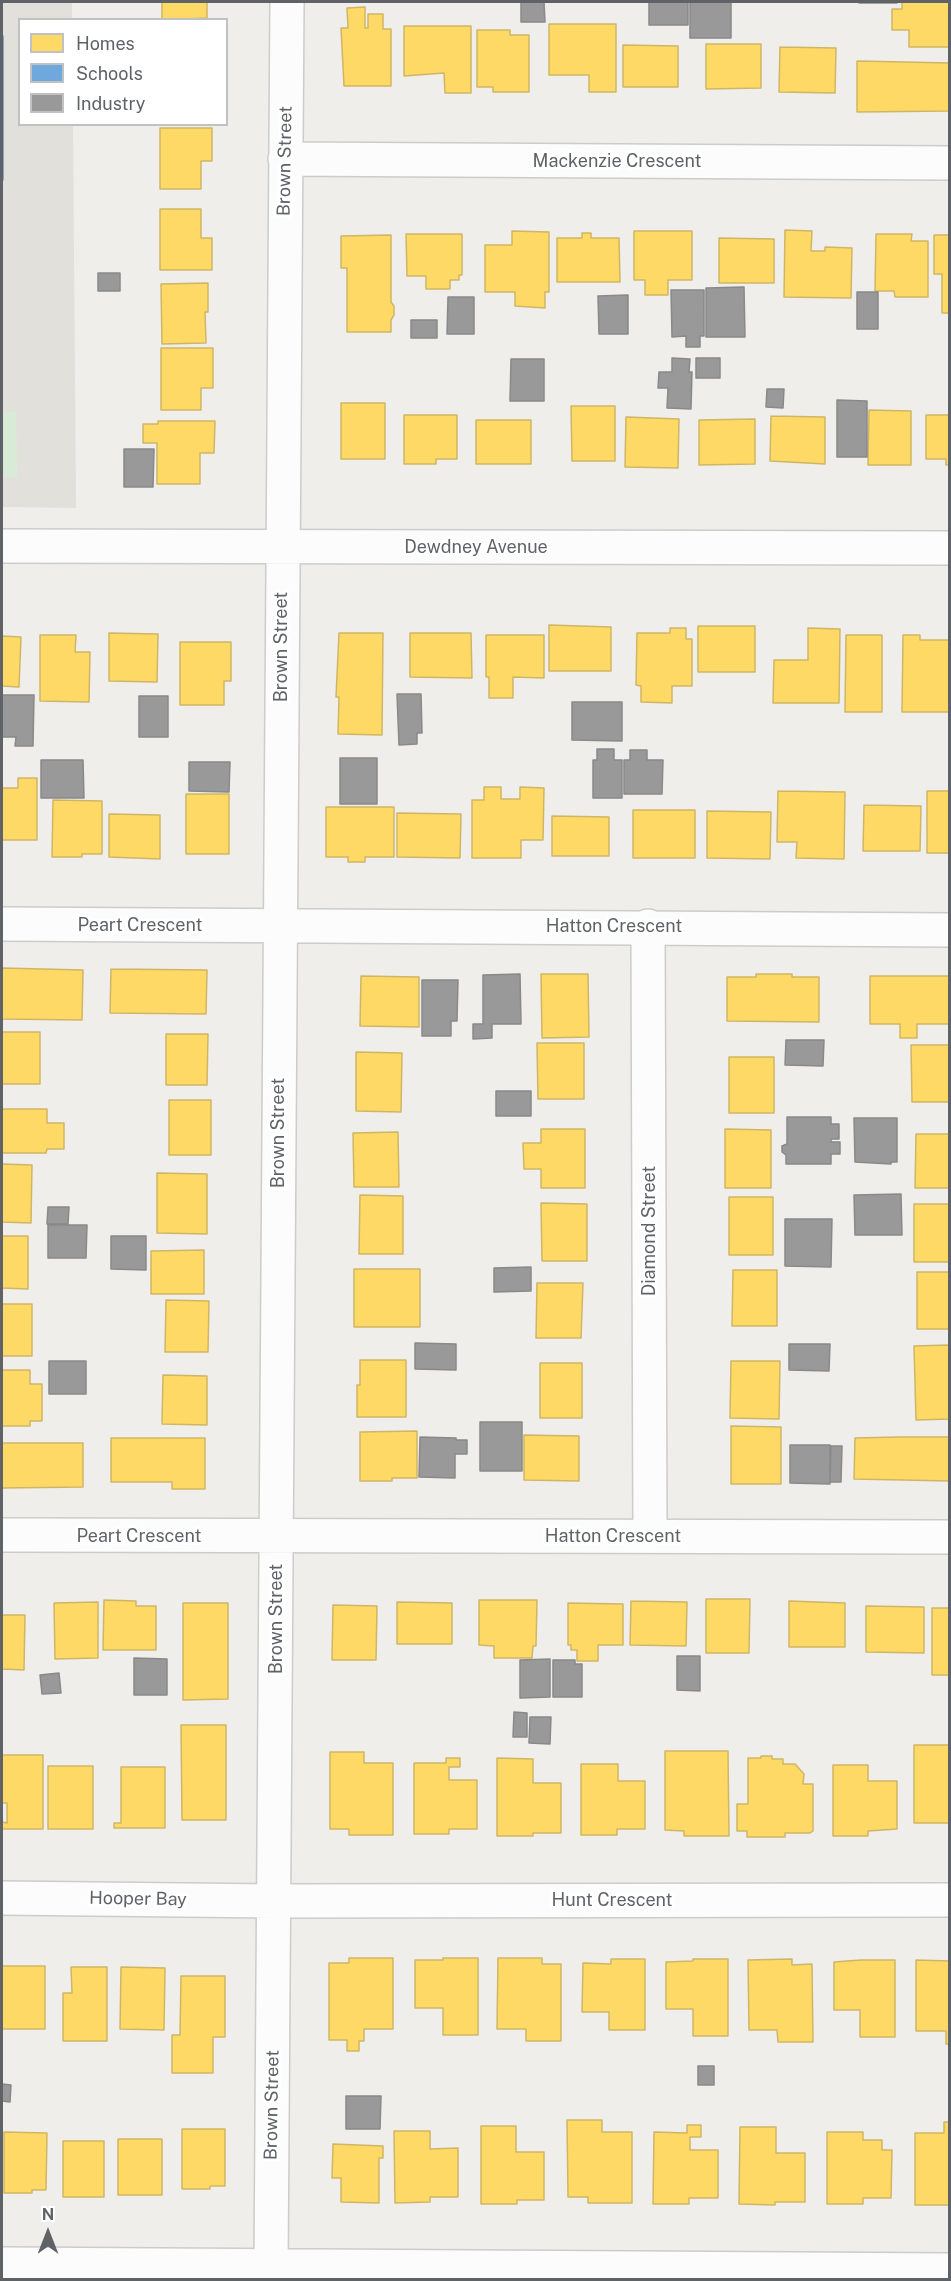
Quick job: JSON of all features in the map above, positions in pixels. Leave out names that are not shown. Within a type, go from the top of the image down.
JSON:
[{"type":"street","name":"Brown Street","points":[[271,2264],[287,2]]},
{"type":"street","name":"Mackenzie Crescent","points":[[285,159],[950,163]]},
{"type":"street","name":"Dewdney Avenue","points":[[2,546],[950,548]]},
{"type":"street","name":"Peart Crescent","points":[[2,924],[279,926]]},
{"type":"street","name":"Hatton Crescent","points":[[279,926],[648,926],[950,930]]},
{"type":"street","name":"Diamond Street","points":[[648,926],[650,1536]]},
{"type":"street","name":"Peart Crescent","points":[[2,1535],[276,1537]]},
{"type":"street","name":"Hatton Crescent","points":[[276,1537],[950,1537]]},
{"type":"street","name":"Hooper Bay","points":[[2,1898],[274,1901]]},
{"type":"street","name":"Hunt Crescent","points":[[274,1901],[950,1900]]},
{"type":"street","points":[[2,2264],[271,2264],[668,2273],[950,2270]]},
{"type":"shaded area","points":[[2,2],[72,2],[72,18],[18,18],[18,126],[73,126],[76,508],[2,507]]},
{"type":"green space","points":[[2,412],[16,412],[17,477],[2,477]]},
{"type":"building: Homes","points":[[162,2],[207,2],[207,18],[162,18]]},
{"type":"building: Homes","points":[[902,2],[950,2],[950,47],[909,47],[909,30],[892,30],[892,9],[902,9]]},
{"type":"building: Homes","points":[[365,7],[365,28],[368,28],[368,14],[383,14],[383,29],[391,29],[391,86],[344,86],[341,28],[348,28],[347,8]]},
{"type":"building: Homes","points":[[549,24],[616,24],[616,92],[589,92],[589,75],[549,75]]},
{"type":"building: Homes","points":[[404,26],[471,26],[471,93],[445,93],[444,73],[404,76]]},
{"type":"building: Homes","points":[[477,30],[510,30],[510,35],[529,35],[529,92],[493,92],[493,87],[477,87]]},
{"type":"building: Homes","points":[[706,44],[761,44],[761,88],[706,89]]},
{"type":"building: Homes","points":[[623,45],[678,46],[678,87],[623,87]]},
{"type":"building: Homes","points":[[780,47],[836,48],[835,93],[779,92]]},
{"type":"building: Homes","points":[[857,61],[950,63],[950,111],[857,112]]},
{"type":"building: Homes","points":[[160,128],[212,128],[212,161],[201,161],[201,189],[160,189]]},
{"type":"building: Homes","points":[[160,209],[201,209],[201,238],[212,238],[212,270],[160,270]]},
{"type":"building: Homes","points":[[785,230],[812,231],[811,251],[825,251],[825,247],[852,248],[851,298],[784,297]]},
{"type":"building: Homes","points":[[512,231],[549,232],[549,292],[545,292],[545,308],[515,306],[515,292],[485,292],[485,245],[512,245]]},
{"type":"building: Homes","points":[[634,231],[692,231],[692,280],[668,280],[668,295],[645,295],[645,280],[634,280]]},
{"type":"building: Homes","points":[[582,233],[591,233],[591,238],[619,238],[620,282],[557,282],[557,238],[582,238]]},
{"type":"building: Homes","points":[[406,234],[462,234],[462,275],[459,275],[459,280],[450,280],[450,289],[426,289],[426,276],[407,276]]},
{"type":"building: Homes","points":[[876,234],[912,234],[911,241],[928,241],[928,297],[895,297],[894,291],[875,291]]},
{"type":"building: Homes","points":[[391,235],[391,302],[394,306],[394,315],[391,320],[391,332],[347,332],[347,268],[341,268],[341,236]]},
{"type":"building: Homes","points":[[934,235],[950,235],[950,313],[942,313],[942,274],[934,274]]},
{"type":"building: Homes","points":[[719,238],[774,239],[774,283],[719,283]]},
{"type":"building: Homes","points":[[208,283],[208,312],[205,312],[206,343],[162,344],[161,284]]},
{"type":"building: Homes","points":[[161,348],[213,348],[213,388],[201,388],[201,410],[161,410]]},
{"type":"building: Homes","points":[[341,403],[385,403],[385,459],[341,459]]},
{"type":"building: Homes","points":[[571,406],[615,406],[615,461],[572,461]]},
{"type":"building: Homes","points":[[869,410],[911,411],[911,465],[868,465]]},
{"type":"building: Homes","points":[[404,415],[457,415],[457,459],[436,459],[436,464],[404,464]]},
{"type":"building: Homes","points":[[926,415],[950,415],[950,465],[946,465],[946,459],[926,459]]},
{"type":"building: Homes","points":[[771,416],[825,417],[825,464],[770,461]]},
{"type":"building: Homes","points":[[626,417],[679,419],[678,468],[625,467]]},
{"type":"building: Homes","points":[[755,419],[755,464],[699,465],[699,420]]},
{"type":"building: Homes","points":[[476,420],[531,420],[531,464],[476,464]]},
{"type":"building: Homes","points":[[158,421],[215,421],[214,453],[200,453],[200,484],[157,484],[157,443],[143,443],[143,424],[158,424]]},
{"type":"building: Homes","points":[[549,625],[611,627],[611,671],[549,671]]},
{"type":"building: Homes","points":[[698,626],[755,626],[755,672],[698,672]]},
{"type":"building: Homes","points":[[670,628],[686,628],[686,639],[692,639],[692,686],[672,686],[672,703],[641,702],[641,686],[636,685],[637,633],[670,633]]},
{"type":"building: Homes","points":[[808,628],[840,629],[839,703],[773,703],[774,660],[808,660]]},
{"type":"building: Homes","points":[[109,633],[158,634],[157,682],[109,681]]},
{"type":"building: Homes","points":[[339,633],[383,633],[382,735],[338,734],[339,697],[336,697]]},
{"type":"building: Homes","points":[[410,633],[471,633],[472,678],[410,677]]},
{"type":"building: Homes","points":[[40,635],[76,635],[75,652],[90,652],[89,702],[40,701]]},
{"type":"building: Homes","points":[[486,635],[544,635],[544,678],[513,677],[513,698],[489,698],[489,677],[486,677]]},
{"type":"building: Homes","points":[[846,635],[882,635],[882,712],[845,712]]},
{"type":"building: Homes","points":[[903,635],[920,635],[920,640],[950,640],[950,712],[902,712]]},
{"type":"building: Homes","points":[[2,636],[21,637],[19,687],[2,686]]},
{"type":"building: Homes","points":[[180,642],[231,642],[231,681],[224,681],[224,705],[180,705]]},
{"type":"building: Homes","points":[[18,778],[37,778],[37,840],[2,840],[2,788],[18,788]]},
{"type":"building: Homes","points":[[484,787],[501,787],[501,799],[520,799],[520,787],[544,788],[543,840],[521,840],[521,858],[472,858],[472,800],[484,800]]},
{"type":"building: Homes","points":[[778,791],[845,792],[844,859],[796,858],[797,842],[777,842]]},
{"type":"building: Homes","points":[[927,791],[950,791],[950,853],[927,853]]},
{"type":"building: Homes","points":[[186,794],[229,794],[229,854],[186,854]]},
{"type":"building: Homes","points":[[53,800],[102,801],[102,854],[52,857]]},
{"type":"building: Homes","points":[[864,805],[921,806],[920,851],[863,851]]},
{"type":"building: Homes","points":[[326,807],[394,807],[394,857],[365,857],[365,862],[348,862],[348,857],[326,857]]},
{"type":"building: Homes","points":[[633,810],[695,810],[695,858],[633,858]]},
{"type":"building: Homes","points":[[707,811],[771,812],[770,859],[707,858]]},
{"type":"building: Homes","points":[[397,813],[461,814],[460,858],[397,857]]},
{"type":"building: Homes","points":[[109,814],[160,815],[160,859],[109,857]]},
{"type":"building: Homes","points":[[552,816],[609,817],[609,856],[552,856]]},
{"type":"building: Homes","points":[[2,968],[83,970],[82,1020],[2,1019]]},
{"type":"building: Homes","points":[[111,969],[207,970],[206,1014],[110,1013]]},
{"type":"building: Homes","points":[[541,974],[588,974],[589,1037],[542,1038]]},
{"type":"building: Homes","points":[[756,974],[819,977],[819,1022],[727,1021],[727,977],[756,977]]},
{"type":"building: Homes","points":[[361,976],[419,977],[419,1027],[360,1026]]},
{"type":"building: Homes","points":[[870,976],[950,976],[950,1024],[917,1024],[917,1038],[900,1038],[900,1024],[870,1024]]},
{"type":"building: Homes","points":[[2,1032],[40,1032],[40,1084],[2,1084]]},
{"type":"building: Homes","points":[[166,1034],[208,1034],[207,1085],[166,1085]]},
{"type":"building: Homes","points":[[537,1043],[584,1043],[584,1099],[538,1099]]},
{"type":"building: Homes","points":[[911,1045],[950,1045],[950,1102],[912,1102]]},
{"type":"building: Homes","points":[[356,1052],[402,1053],[401,1112],[356,1111]]},
{"type":"building: Homes","points":[[729,1057],[774,1057],[774,1113],[729,1113]]},
{"type":"building: Homes","points":[[169,1100],[211,1100],[211,1155],[169,1155]]},
{"type":"building: Homes","points":[[2,1109],[47,1109],[47,1123],[64,1123],[64,1149],[47,1149],[46,1153],[2,1153]]},
{"type":"building: Homes","points":[[541,1129],[585,1129],[585,1188],[541,1188],[541,1169],[524,1169],[523,1143],[541,1143]]},
{"type":"building: Homes","points":[[725,1129],[771,1130],[771,1188],[725,1188]]},
{"type":"building: Homes","points":[[398,1132],[399,1187],[354,1187],[353,1133]]},
{"type":"building: Homes","points":[[916,1134],[950,1134],[950,1188],[915,1188]]},
{"type":"building: Homes","points":[[2,1164],[32,1165],[31,1223],[2,1222]]},
{"type":"building: Homes","points":[[157,1173],[207,1174],[207,1234],[157,1233]]},
{"type":"building: Homes","points":[[360,1195],[403,1196],[403,1254],[359,1254]]},
{"type":"building: Homes","points":[[729,1197],[773,1197],[773,1255],[729,1255]]},
{"type":"building: Homes","points":[[541,1203],[587,1204],[587,1261],[542,1261]]},
{"type":"building: Homes","points":[[914,1204],[950,1204],[950,1262],[914,1262]]},
{"type":"building: Homes","points":[[2,1236],[28,1236],[28,1289],[2,1288]]},
{"type":"building: Homes","points":[[204,1250],[204,1294],[151,1294],[151,1251]]},
{"type":"building: Homes","points":[[354,1269],[420,1269],[420,1327],[354,1327]]},
{"type":"building: Homes","points":[[733,1270],[777,1270],[777,1326],[732,1326]]},
{"type":"building: Homes","points":[[917,1272],[950,1272],[950,1329],[917,1329]]},
{"type":"building: Homes","points":[[537,1283],[583,1283],[581,1338],[536,1338]]},
{"type":"building: Homes","points":[[166,1300],[209,1301],[208,1352],[165,1352]]},
{"type":"building: Homes","points":[[2,1304],[32,1304],[32,1356],[2,1356]]},
{"type":"building: Homes","points":[[950,1345],[950,1419],[916,1420],[914,1346]]},
{"type":"building: Homes","points":[[360,1360],[406,1360],[406,1417],[357,1417]]},
{"type":"building: Homes","points":[[731,1361],[780,1361],[779,1419],[730,1418]]},
{"type":"building: Homes","points":[[540,1363],[582,1363],[582,1418],[540,1418]]},
{"type":"building: Homes","points":[[2,1370],[30,1370],[30,1384],[42,1384],[42,1421],[30,1421],[30,1426],[2,1426]]},
{"type":"building: Homes","points":[[163,1375],[207,1376],[207,1425],[162,1424]]},
{"type":"building: Homes","points":[[731,1426],[781,1427],[781,1484],[731,1484]]},
{"type":"building: Homes","points":[[417,1431],[417,1478],[360,1481],[360,1432]]},
{"type":"building: Homes","points":[[524,1435],[579,1436],[579,1481],[524,1480]]},
{"type":"building: Homes","points":[[950,1437],[950,1481],[854,1479],[855,1438]]},
{"type":"building: Homes","points":[[111,1438],[205,1438],[205,1489],[172,1489],[172,1482],[111,1482]]},
{"type":"building: Homes","points":[[2,1443],[83,1443],[83,1487],[2,1488]]},
{"type":"building: Homes","points":[[706,1599],[750,1599],[749,1653],[706,1653]]},
{"type":"building: Homes","points":[[104,1600],[136,1601],[136,1606],[156,1606],[156,1650],[103,1650]]},
{"type":"building: Homes","points":[[479,1600],[537,1600],[536,1646],[533,1646],[532,1658],[494,1658],[494,1646],[479,1645]]},
{"type":"building: Homes","points":[[631,1601],[687,1602],[686,1646],[630,1645]]},
{"type":"building: Homes","points":[[789,1601],[845,1603],[845,1647],[789,1647]]},
{"type":"building: Homes","points":[[98,1602],[98,1658],[55,1659],[54,1603]]},
{"type":"building: Homes","points":[[397,1602],[452,1603],[452,1644],[397,1644]]},
{"type":"building: Homes","points":[[183,1603],[228,1603],[228,1699],[183,1700]]},
{"type":"building: Homes","points":[[568,1603],[623,1604],[623,1645],[598,1645],[598,1661],[577,1661],[577,1650],[571,1650],[571,1645],[568,1645]]},
{"type":"building: Homes","points":[[333,1605],[377,1606],[376,1660],[332,1660]]},
{"type":"building: Homes","points":[[866,1606],[924,1607],[924,1653],[866,1652]]},
{"type":"building: Homes","points":[[932,1608],[950,1608],[950,1675],[932,1675]]},
{"type":"building: Homes","points":[[2,1615],[25,1615],[24,1670],[2,1669]]},
{"type":"building: Homes","points":[[181,1725],[226,1725],[226,1820],[182,1820]]},
{"type":"building: Homes","points":[[914,1745],[950,1745],[950,1823],[914,1823]]},
{"type":"building: Homes","points":[[665,1751],[728,1751],[729,1836],[684,1836],[684,1831],[665,1830]]},
{"type":"building: Homes","points":[[330,1752],[364,1752],[364,1763],[393,1763],[393,1835],[349,1835],[349,1829],[330,1829]]},
{"type":"building: Homes","points":[[2,1755],[43,1755],[43,1829],[2,1829],[2,1822],[7,1823],[7,1803],[2,1803]]},
{"type":"building: Homes","points":[[761,1756],[783,1759],[783,1764],[795,1764],[804,1774],[803,1784],[813,1784],[813,1831],[810,1833],[785,1833],[785,1837],[747,1837],[747,1831],[737,1831],[737,1804],[748,1804],[748,1758],[761,1758]]},
{"type":"building: Homes","points":[[446,1758],[460,1758],[460,1767],[449,1767],[449,1780],[477,1780],[477,1829],[449,1829],[449,1834],[414,1834],[414,1763],[446,1763]]},
{"type":"building: Homes","points":[[497,1758],[533,1759],[533,1783],[561,1783],[561,1833],[497,1836]]},
{"type":"building: Homes","points":[[581,1764],[618,1764],[618,1781],[645,1781],[645,1829],[617,1829],[617,1835],[581,1835]]},
{"type":"building: Homes","points":[[833,1765],[868,1765],[868,1781],[897,1781],[897,1829],[868,1831],[868,1836],[833,1836]]},
{"type":"building: Homes","points":[[48,1766],[93,1766],[93,1829],[48,1829]]},
{"type":"building: Homes","points":[[121,1767],[165,1767],[165,1828],[114,1828],[114,1823],[121,1823]]},
{"type":"building: Homes","points":[[349,1958],[393,1958],[393,2029],[364,2029],[364,2041],[359,2041],[359,2051],[347,2051],[347,2040],[329,2040],[329,1963],[349,1963]]},
{"type":"building: Homes","points":[[443,1958],[478,1958],[478,2035],[443,2035],[443,2008],[415,2008],[415,1960],[443,1960]]},
{"type":"building: Homes","points":[[498,1958],[542,1958],[542,1964],[561,1964],[561,2041],[526,2041],[526,2029],[497,2029]]},
{"type":"building: Homes","points":[[611,1959],[645,1959],[645,2030],[609,2030],[609,2012],[582,2012],[583,1963],[611,1964]]},
{"type":"building: Homes","points":[[693,1959],[728,1959],[728,2036],[693,2036],[693,2009],[666,2009],[666,1962],[693,1961]]},
{"type":"building: Homes","points":[[792,1959],[792,1965],[812,1964],[813,2042],[778,2042],[777,2030],[749,2030],[748,1960]]},
{"type":"building: Homes","points":[[895,1960],[895,2037],[860,2037],[860,2010],[834,2010],[834,1962]]},
{"type":"building: Homes","points":[[916,1960],[950,1961],[950,2044],[946,2044],[946,2031],[916,2031]]},
{"type":"building: Homes","points":[[2,1966],[45,1966],[45,2029],[2,2029]]},
{"type":"building: Homes","points":[[71,1967],[107,1967],[107,2041],[63,2041],[63,1993],[72,1993]]},
{"type":"building: Homes","points":[[121,1967],[165,1968],[164,2030],[120,2029]]},
{"type":"building: Homes","points":[[181,1976],[225,1976],[225,2037],[213,2037],[213,2073],[172,2073],[172,2035],[180,2035]]},
{"type":"building: Homes","points":[[567,2120],[602,2120],[602,2132],[632,2132],[632,2203],[588,2203],[588,2197],[568,2197]]},
{"type":"building: Homes","points":[[944,2122],[950,2122],[950,2205],[915,2205],[915,2133],[944,2133]]},
{"type":"building: Homes","points":[[687,2125],[701,2125],[701,2137],[690,2137],[690,2150],[718,2150],[718,2198],[689,2198],[689,2204],[653,2204],[654,2132],[687,2133]]},
{"type":"building: Homes","points":[[481,2126],[516,2126],[516,2152],[544,2152],[544,2200],[517,2200],[517,2204],[481,2204]]},
{"type":"building: Homes","points":[[740,2127],[776,2127],[776,2153],[805,2153],[805,2202],[775,2202],[775,2205],[739,2204]]},
{"type":"building: Homes","points":[[182,2129],[225,2129],[225,2186],[210,2186],[210,2189],[182,2189]]},
{"type":"building: Homes","points":[[394,2131],[430,2131],[430,2149],[458,2148],[458,2197],[430,2197],[430,2202],[395,2203]]},
{"type":"building: Homes","points":[[4,2132],[47,2133],[46,2190],[32,2190],[32,2193],[4,2193]]},
{"type":"building: Homes","points":[[827,2132],[863,2132],[863,2140],[882,2140],[882,2150],[892,2150],[891,2198],[863,2198],[863,2204],[827,2204]]},
{"type":"building: Homes","points":[[118,2139],[162,2139],[162,2195],[118,2195]]},
{"type":"building: Homes","points":[[63,2141],[104,2141],[104,2197],[63,2197]]},
{"type":"building: Homes","points":[[333,2144],[383,2146],[383,2158],[379,2158],[379,2203],[341,2202],[341,2178],[332,2178]]},
{"type":"building: Schools","points":[[3,36],[3,180],[2,180]]},
{"type":"building: Industry","points":[[521,2],[544,2],[545,22],[521,22]]},
{"type":"building: Industry","points":[[649,2],[688,2],[688,25],[649,25]]},
{"type":"building: Industry","points":[[690,2],[731,2],[731,38],[690,38]]},
{"type":"building: Industry","points":[[897,2],[897,3],[859,3]]},
{"type":"building: Industry","points":[[98,273],[120,273],[120,291],[98,291]]},
{"type":"building: Industry","points":[[744,287],[745,337],[706,337],[706,288]]},
{"type":"building: Industry","points":[[671,290],[704,290],[704,336],[700,336],[700,347],[686,347],[686,336],[672,337]]},
{"type":"building: Industry","points":[[857,292],[878,292],[878,329],[857,329]]},
{"type":"building: Industry","points":[[628,295],[628,334],[599,334],[598,296]]},
{"type":"building: Industry","points":[[448,297],[474,297],[474,334],[447,334]]},
{"type":"building: Industry","points":[[411,320],[437,320],[437,338],[411,338]]},
{"type":"building: Industry","points":[[672,358],[690,359],[691,409],[667,408],[668,388],[658,388],[659,372],[672,372]]},
{"type":"building: Industry","points":[[696,358],[720,358],[720,378],[696,378]]},
{"type":"building: Industry","points":[[511,359],[544,359],[544,401],[510,401]]},
{"type":"building: Industry","points":[[767,389],[784,389],[783,408],[766,407]]},
{"type":"building: Industry","points":[[837,400],[867,401],[867,457],[837,457]]},
{"type":"building: Industry","points":[[124,449],[154,449],[153,487],[124,487]]},
{"type":"building: Industry","points":[[397,694],[421,694],[422,733],[417,733],[417,744],[399,745]]},
{"type":"building: Industry","points":[[2,695],[34,695],[33,746],[15,746],[16,737],[2,737]]},
{"type":"building: Industry","points":[[139,696],[168,696],[168,737],[139,737]]},
{"type":"building: Industry","points":[[572,702],[622,702],[622,741],[572,740]]},
{"type":"building: Industry","points":[[597,749],[614,749],[614,760],[622,760],[622,798],[593,798],[593,760],[597,760]]},
{"type":"building: Industry","points":[[630,750],[647,750],[647,760],[663,760],[662,794],[624,794],[624,760],[630,760]]},
{"type":"building: Industry","points":[[340,758],[377,758],[377,804],[340,804]]},
{"type":"building: Industry","points":[[41,760],[83,760],[84,798],[41,798]]},
{"type":"building: Industry","points":[[189,762],[230,762],[229,792],[189,791]]},
{"type":"building: Industry","points":[[520,974],[521,1024],[492,1024],[492,1038],[473,1039],[473,1024],[483,1024],[483,975]]},
{"type":"building: Industry","points":[[422,980],[458,980],[457,1021],[451,1021],[451,1036],[422,1036]]},
{"type":"building: Industry","points":[[786,1040],[824,1040],[823,1066],[785,1065]]},
{"type":"building: Industry","points":[[496,1091],[531,1091],[531,1116],[496,1116]]},
{"type":"building: Industry","points":[[787,1117],[831,1117],[831,1124],[839,1124],[839,1139],[831,1139],[831,1142],[840,1142],[840,1154],[831,1154],[831,1164],[786,1164],[786,1155],[782,1152],[782,1146],[787,1144]]},
{"type":"building: Industry","points":[[854,1118],[897,1118],[897,1162],[891,1162],[891,1164],[855,1162]]},
{"type":"building: Industry","points":[[901,1194],[902,1235],[855,1235],[854,1195]]},
{"type":"building: Industry","points":[[48,1207],[69,1207],[68,1224],[47,1224]]},
{"type":"building: Industry","points":[[785,1219],[832,1219],[831,1267],[785,1266]]},
{"type":"building: Industry","points":[[48,1225],[87,1225],[86,1258],[48,1258]]},
{"type":"building: Industry","points":[[111,1236],[146,1236],[146,1270],[111,1269]]},
{"type":"building: Industry","points":[[531,1267],[531,1291],[494,1292],[494,1268]]},
{"type":"building: Industry","points":[[415,1343],[456,1344],[456,1370],[415,1369]]},
{"type":"building: Industry","points":[[789,1344],[830,1344],[829,1371],[789,1370]]},
{"type":"building: Industry","points":[[49,1361],[86,1361],[86,1394],[49,1394]]},
{"type":"building: Industry","points":[[480,1422],[522,1422],[522,1471],[480,1471]]},
{"type":"building: Industry","points":[[420,1437],[467,1440],[467,1454],[455,1454],[455,1478],[419,1477]]},
{"type":"building: Industry","points":[[790,1445],[830,1445],[830,1484],[790,1483]]},
{"type":"building: Industry","points":[[831,1446],[842,1446],[841,1482],[830,1482]]},
{"type":"building: Industry","points":[[677,1656],[700,1656],[700,1691],[677,1690]]},
{"type":"building: Industry","points":[[134,1658],[167,1659],[167,1695],[134,1695]]},
{"type":"building: Industry","points":[[550,1659],[550,1697],[520,1698],[520,1660]]},
{"type":"building: Industry","points":[[553,1660],[575,1660],[575,1664],[582,1664],[582,1697],[553,1697]]},
{"type":"building: Industry","points":[[59,1673],[61,1693],[42,1694],[40,1675]]},
{"type":"building: Industry","points":[[514,1712],[527,1713],[527,1737],[513,1737]]},
{"type":"building: Industry","points":[[530,1717],[551,1717],[550,1744],[529,1743]]},
{"type":"building: Industry","points":[[698,2066],[714,2066],[714,2085],[698,2085]]},
{"type":"building: Industry","points":[[2,2084],[11,2085],[10,2102],[2,2101]]},
{"type":"building: Industry","points":[[346,2096],[381,2096],[380,2129],[346,2129]]}]
